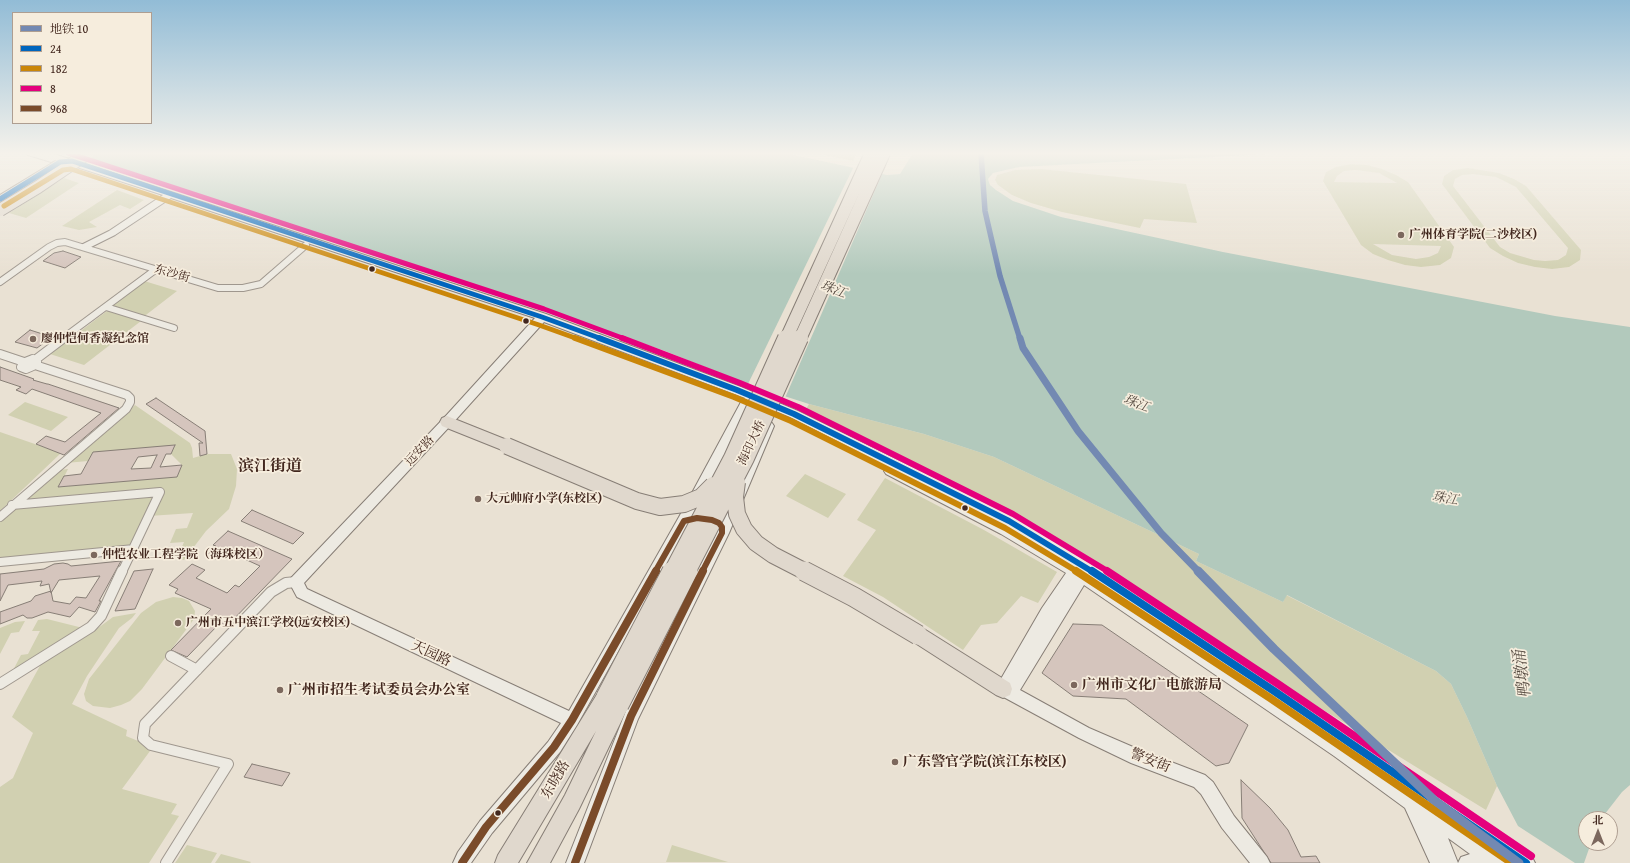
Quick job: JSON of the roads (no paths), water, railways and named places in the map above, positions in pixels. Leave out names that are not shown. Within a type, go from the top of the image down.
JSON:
[{"type":"highway","points":[[0,202],[16,193]]},
{"type":"highway","points":[[0,210],[28,193]]},
{"type":"highway","name":"海印大桥","points":[[739,458],[854,193]]},
{"type":"highway","name":"海印大桥","points":[[619,706],[865,193]]},
{"type":"highway","points":[[448,422],[637,501],[660,507],[684,504],[701,497],[739,458]]},
{"type":"highway","points":[[739,458],[735,503],[741,524],[751,538],[767,551],[837,587],[918,635],[1006,691]]},
{"type":"highway","name":"东晓路","points":[[538,863],[572,802],[619,706]]},
{"type":"highway","name":"东晓路","points":[[506,863],[619,706]]},
{"type":"main road","points":[[0,202],[13,193]]},
{"type":"main road","points":[[0,214],[29,193]]},
{"type":"main road","points":[[158,193],[306,245],[540,319],[747,402],[773,414],[971,512],[1081,571],[1274,691],[1409,783],[1496,855]]},
{"type":"main road","points":[[84,247],[106,231],[165,196],[540,319],[794,414],[1009,521],[1340,750],[1430,816],[1496,855],[1526,863]]},
{"type":"main road","name":"远安路","points":[[296,582],[448,422],[540,319]]},
{"type":"main road","points":[[747,402],[765,402]]},
{"type":"main road","points":[[462,863],[486,827],[554,747],[572,720],[684,521],[747,402]]},
{"type":"main road","points":[[765,402],[773,414]]},
{"type":"main road","points":[[598,802],[619,706],[722,533],[773,414]]},
{"type":"main road","points":[[684,521],[697,518],[712,520],[720,523],[722,533]]},
{"type":"main road","points":[[1006,691],[1047,612],[1081,571]]},
{"type":"main road","name":"天园路","points":[[296,582],[302,593],[572,720]]},
{"type":"main road","name":"警安街","points":[[1006,691],[1084,733],[1138,757],[1199,781],[1207,788],[1228,822],[1261,863]]},
{"type":"main road","points":[[575,863],[598,802],[619,706]]},
{"type":"main road","points":[[572,802],[610,746]]},
{"type":"main road","points":[[1409,783],[1411,803],[1439,863]]},
{"type":"main road","points":[[1409,783],[1430,816],[1450,863]]},
{"type":"main road","points":[[1467,863],[1496,855]]},
{"type":"street","name":"东沙街","points":[[0,282],[44,250],[57,243],[66,242],[218,288],[244,288],[261,284],[306,245]]},
{"type":"street","points":[[0,354],[24,362],[21,366],[24,369],[155,270]]},
{"type":"street","points":[[106,307],[174,328]]},
{"type":"street","points":[[0,517],[12,505],[126,409],[130,402],[130,398],[127,395],[35,362]]},
{"type":"street","points":[[0,684],[97,622],[104,611],[160,492],[12,505]]},
{"type":"street","points":[[0,562],[134,549]]},
{"type":"street","points":[[166,863],[228,764],[151,745],[143,738],[145,724],[272,592],[286,583],[296,582]]},
{"type":"street","points":[[171,656],[197,670]]},
{"type":"water","points":[[189,193],[1001,193],[1013,201],[1061,217],[1223,252],[1555,316],[1630,327],[1630,785],[1622,792],[1607,811],[1578,811],[1578,851],[1588,851],[1584,863],[1575,863],[1518,826],[1497,786],[1451,684],[1436,671],[1287,595],[1283,602],[1196,561],[1199,554],[994,457],[924,434],[809,404],[750,385],[665,351],[472,284],[375,253],[316,237],[247,211]]},
{"type":"metro line","name":"10","points":[[984,193],[985,211],[1000,276],[1023,348],[1078,431],[1161,533],[1274,649],[1434,800],[1519,863]]},
{"type":"place","name":"广州体育学院(二沙校区)","points":[[1401,235]]},
{"type":"place","name":"廖仲恺何香凝纪念馆","points":[[33,339]]},
{"type":"place","name":"大元帅府小学(东校区)","points":[[478,499]]},
{"type":"place","name":"仲恺农业工程学院（海珠校区）","points":[[94,555]]},
{"type":"place","name":"广州市五中滨江学校(远安校区)","points":[[178,623]]},
{"type":"place","name":"广州市文化广电旅游局","points":[[1074,685]]},
{"type":"place","name":"广州市招生考试委员会办公室","points":[[280,690]]},
{"type":"place","name":"广东警官学院(滨江东校区)","points":[[895,762]]},
{"type":"district","name":"滨江街道","points":[[270,467]]},
{"type":"water label","name":"珠江","points":[[833,290]]},
{"type":"water label","name":"珠江","points":[[1136,404]]},
{"type":"water label","name":"珠江","points":[[1445,499]]},
{"type":"water label","name":"鸭墩涌","points":[[1523,674]]}]
